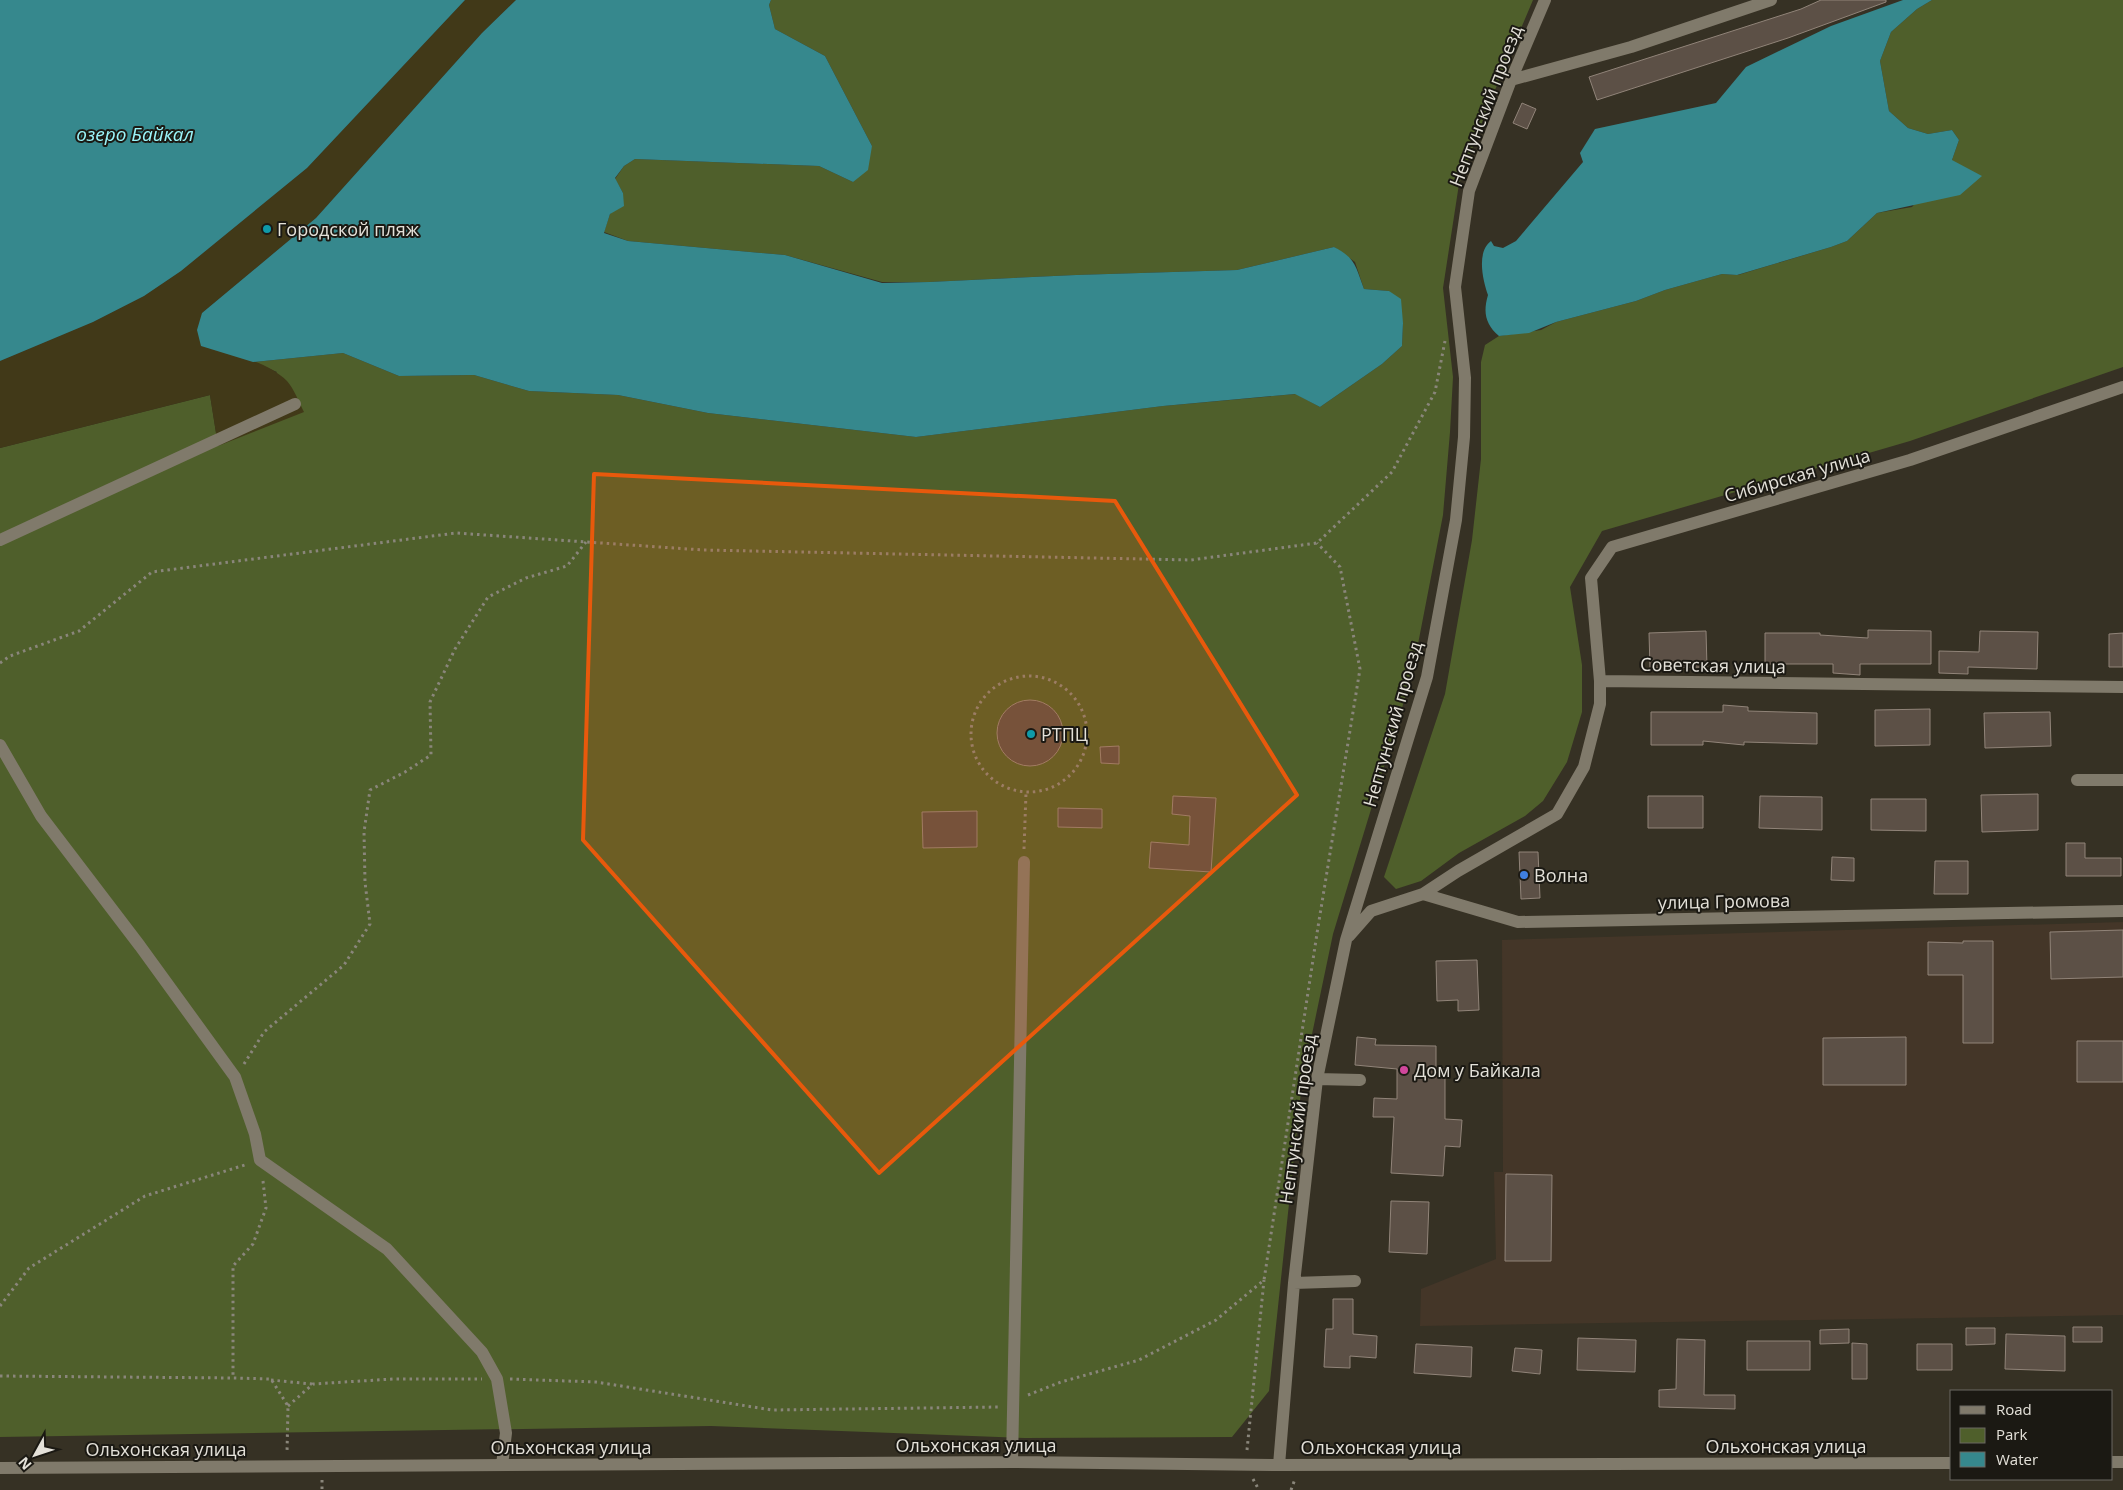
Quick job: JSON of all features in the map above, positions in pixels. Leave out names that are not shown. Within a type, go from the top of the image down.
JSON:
[{"type":"street","name":"Нептунский проезд","points":[[1279,1465],[1294,1283],[1317,1079],[1346,940],[1428,677],[1456,520],[1464,436],[1466,378],[1455,286],[1469,192],[1510,80],[1545,0]]},
{"type":"street","points":[[1510,80],[1631,47],[1771,0]]},
{"type":"street","name":"Сибирская улица","points":[[1600,681],[1591,578],[1612,547],[1910,460],[2123,387]]},
{"type":"street","points":[[0,540],[295,404]]},
{"type":"street","points":[[1346,940],[1371,911],[1423,894],[1458,871],[1557,814],[1584,767],[1600,704],[1600,681]]},
{"type":"street","name":"Советская улица","points":[[1600,681],[2123,687]]},
{"type":"street","points":[[0,745],[41,816],[140,946],[235,1077],[255,1134],[260,1160],[387,1249],[482,1352],[497,1379],[506,1433],[502,1465]]},
{"type":"street","points":[[2077,780],[2123,780]]},
{"type":"street","points":[[1012,1462],[1024,862]]},
{"type":"street","name":"улица Громова","points":[[1423,894],[1518,922],[2123,911]]},
{"type":"street","points":[[1317,1079],[1360,1080]]},
{"type":"street","points":[[1294,1283],[1355,1281]]},
{"type":"street","name":"Ольхонская улица","points":[[0,1468],[1012,1462],[1246,1465],[1950,1463]]},
{"type":"path","points":[[0,663],[10,656],[79,631],[152,572],[456,533],[703,550],[1192,560],[1317,543],[1392,472],[1435,392],[1446,334]]},
{"type":"path","points":[[235,1077],[264,1032],[344,965],[370,924],[365,882],[364,832],[370,790],[405,772],[431,755],[430,702],[455,649],[488,597],[526,578],[567,566],[586,542]]},
{"type":"path","points":[[1034,676],[1054,681],[1071,693],[1082,710],[1088,729],[1086,749],[1078,767],[1064,782],[1046,791],[1026,793],[1007,789],[991,780],[979,766],[972,748],[970,730],[975,712],[985,696],[999,684],[1016,677],[1034,676]]},
{"type":"path","points":[[1024,862],[1026,793]]},
{"type":"path","points":[[0,1306],[29,1268],[145,1196],[260,1160],[266,1208],[253,1244],[233,1266],[233,1378]]},
{"type":"path","points":[[1246,1465],[1264,1280]]},
{"type":"path","points":[[0,1376],[233,1378],[312,1384]]},
{"type":"path","points":[[271,1380],[288,1406],[287,1457]]},
{"type":"highlighted area","points":[[594,474],[1115,501],[1297,795],[879,1173],[583,840]]},
{"type":"shaded area","points":[[2123,922],[2123,1315],[1420,1326],[1421,1289],[1496,1259],[1494,1172],[1503,1172],[1502,940]]},
{"type":"green space","points":[[771,0],[1533,0],[1487,109],[1459,184],[1443,288],[1453,377],[1443,515],[1412,675],[1333,934],[1302,1082],[1269,1391],[1232,1437],[1025,1438],[711,1426],[0,1437],[0,448],[210,395],[218,445],[277,372],[253,362],[343,353],[399,376],[474,375],[529,391],[618,395],[708,413],[916,437],[1163,406],[1296,394],[1320,407],[1382,364],[1402,346],[1403,323],[1389,291],[1364,289],[1355,262],[1334,247],[1237,270],[929,282],[882,282],[785,255],[628,241],[604,232],[610,214],[623,193],[615,179],[624,166],[635,159],[819,166],[853,182],[872,146],[825,56],[775,29],[769,5]]},
{"type":"green space","points":[[1932,0],[2123,0],[2123,367],[1910,441],[1602,531],[1570,587],[1582,665],[1582,712],[1567,762],[1543,801],[1525,816],[1459,853],[1421,881],[1396,889],[1384,877],[1445,694],[1472,540],[1481,459],[1481,362],[1485,345],[1499,336],[1541,330],[1556,322],[1636,301],[1665,290],[1722,274],[1738,275],[1831,247],[1847,241],[1877,213],[1912,207],[1952,160],[1959,140],[1952,130],[1928,134],[1908,128],[1889,111],[1880,61],[1891,32],[1917,9]]},
{"type":"sand","name":"Городской пляж","points":[[465,0],[516,0],[482,33],[316,218],[202,313],[201,346],[247,359],[269,368],[290,384],[304,412],[218,446],[210,395],[0,448],[0,361],[93,322],[144,296],[181,271],[307,168]]},
{"type":"water","name":"озеро Байкал","points":[[0,0],[465,0],[307,168],[181,271],[144,296],[93,322],[0,361]]},
{"type":"water","points":[[516,0],[771,0],[769,5],[775,29],[825,56],[872,146],[868,170],[853,182],[819,166],[635,159],[624,166],[615,178],[623,193],[624,206],[610,214],[604,233],[628,241],[785,255],[882,283],[1237,270],[1334,247],[1347,255],[1354,264],[1364,289],[1389,291],[1401,299],[1402,346],[1382,364],[1320,407],[1295,394],[1163,406],[916,437],[708,413],[618,395],[529,391],[474,375],[399,376],[343,353],[253,362],[201,346],[197,330],[202,313],[316,218],[482,33]]},
{"type":"water","points":[[1903,0],[1932,0],[1917,9],[1891,32],[1880,61],[1889,111],[1908,128],[1928,134],[1952,130],[1959,140],[1952,160],[1982,176],[1960,195],[1877,213],[1847,241],[1737,275],[1722,274],[1665,290],[1636,301],[1556,322],[1529,333],[1499,336],[1494,331],[1486,317],[1488,295],[1484,282],[1482,259],[1486,246],[1491,241],[1494,246],[1503,248],[1516,241],[1583,162],[1580,153],[1595,129],[1716,103],[1746,67],[1831,26]]},
{"type":"building","points":[[1821,0],[1886,0],[1886,2],[1788,38],[1597,100],[1589,77],[1801,9]]},
{"type":"building","points":[[1522,103],[1536,109],[1527,129],[1513,123]]},
{"type":"building","points":[[1868,630],[1931,631],[1931,664],[1860,664],[1860,675],[1833,673],[1833,664],[1765,664],[1765,633],[1820,633],[1820,635],[1868,638]]},
{"type":"building","points":[[1706,631],[1707,667],[1650,668],[1649,633]]},
{"type":"building","points":[[1980,631],[2038,632],[2037,669],[1968,667],[1968,674],[1939,673],[1939,651],[1979,652]]},
{"type":"building","points":[[2123,633],[2123,667],[2109,667],[2109,634]]},
{"type":"building","name":"РТПЦ","points":[[1030,700],[1042,703],[1053,710],[1060,721],[1063,733],[1060,745],[1053,756],[1042,763],[1030,766],[1018,763],[1007,756],[1000,745],[997,733],[1000,721],[1007,710],[1018,703]]},
{"type":"building","points":[[1723,705],[1748,707],[1748,711],[1817,713],[1817,744],[1744,742],[1744,745],[1703,741],[1703,745],[1651,745],[1651,712],[1723,712]]},
{"type":"building","points":[[1930,709],[1930,745],[1875,746],[1875,710]]},
{"type":"building","points":[[2050,712],[2051,746],[1985,748],[1984,713]]},
{"type":"building","points":[[1119,746],[1119,764],[1101,763],[1100,747]]},
{"type":"building","points":[[2038,794],[2038,830],[1982,832],[1981,795]]},
{"type":"building","points":[[1173,796],[1216,798],[1211,872],[1149,868],[1151,842],[1189,845],[1190,816],[1172,814]]},
{"type":"building","points":[[1648,796],[1703,796],[1703,828],[1648,828]]},
{"type":"building","points":[[1760,796],[1822,797],[1822,830],[1759,828]]},
{"type":"building","points":[[1871,799],[1926,799],[1926,831],[1871,830]]},
{"type":"building","points":[[1058,808],[1102,809],[1102,828],[1058,827]]},
{"type":"building","points":[[977,811],[977,847],[923,848],[922,812]]},
{"type":"building","points":[[2066,843],[2085,843],[2085,858],[2121,858],[2121,876],[2066,876]]},
{"type":"building","points":[[1519,852],[1538,852],[1540,898],[1521,899]]},
{"type":"building","points":[[1832,857],[1854,858],[1854,881],[1831,880]]},
{"type":"building","points":[[1935,861],[1968,861],[1968,894],[1934,894]]},
{"type":"building","points":[[2123,930],[2123,977],[2051,979],[2050,932]]},
{"type":"building","points":[[1963,941],[1993,941],[1993,1043],[1963,1043],[1963,975],[1928,975],[1928,942],[1963,943]]},
{"type":"building","points":[[1477,960],[1479,1010],[1458,1011],[1458,1000],[1437,1001],[1436,961]]},
{"type":"building","points":[[1357,1037],[1376,1039],[1375,1045],[1436,1046],[1436,1069],[1445,1069],[1445,1119],[1462,1120],[1460,1147],[1445,1146],[1443,1176],[1391,1173],[1394,1117],[1373,1117],[1374,1098],[1397,1099],[1397,1069],[1355,1065]]},
{"type":"building","points":[[1906,1037],[1906,1085],[1823,1085],[1823,1038]]},
{"type":"building","points":[[2077,1041],[2123,1041],[2123,1082],[2077,1082]]},
{"type":"building","points":[[1506,1174],[1552,1175],[1551,1261],[1505,1261]]},
{"type":"building","points":[[1391,1201],[1429,1202],[1427,1254],[1389,1252]]},
{"type":"building","points":[[1333,1299],[1353,1299],[1353,1334],[1377,1336],[1376,1358],[1350,1356],[1350,1368],[1324,1367],[1326,1329],[1333,1329]]},
{"type":"building","points":[[2073,1327],[2102,1327],[2102,1342],[2073,1342]]},
{"type":"building","points":[[1966,1328],[1995,1328],[1995,1344],[1966,1345]]},
{"type":"building","points":[[1849,1329],[1849,1343],[1820,1344],[1820,1330]]},
{"type":"building","points":[[2006,1334],[2065,1336],[2065,1371],[2005,1369]]},
{"type":"building","points":[[1578,1338],[1636,1340],[1635,1372],[1577,1370]]},
{"type":"building","points":[[1677,1339],[1705,1340],[1704,1395],[1735,1395],[1735,1409],[1659,1407],[1659,1390],[1676,1389]]},
{"type":"building","points":[[1747,1341],[1810,1341],[1810,1370],[1747,1370]]},
{"type":"building","points":[[1852,1343],[1867,1344],[1867,1379],[1852,1379]]},
{"type":"building","points":[[1416,1344],[1472,1347],[1471,1377],[1414,1373]]},
{"type":"building","points":[[1917,1344],[1952,1344],[1952,1370],[1917,1370]]},
{"type":"building","points":[[1515,1348],[1542,1350],[1540,1374],[1512,1371]]},
{"type":"place","name":"Городской пляж","points":[[267,229]]},
{"type":"place","name":"РТПЦ","points":[[1031,734]]},
{"type":"place","name":"Волна","points":[[1524,875]]},
{"type":"place","name":"Дом у Байкала","points":[[1404,1070]]}]
